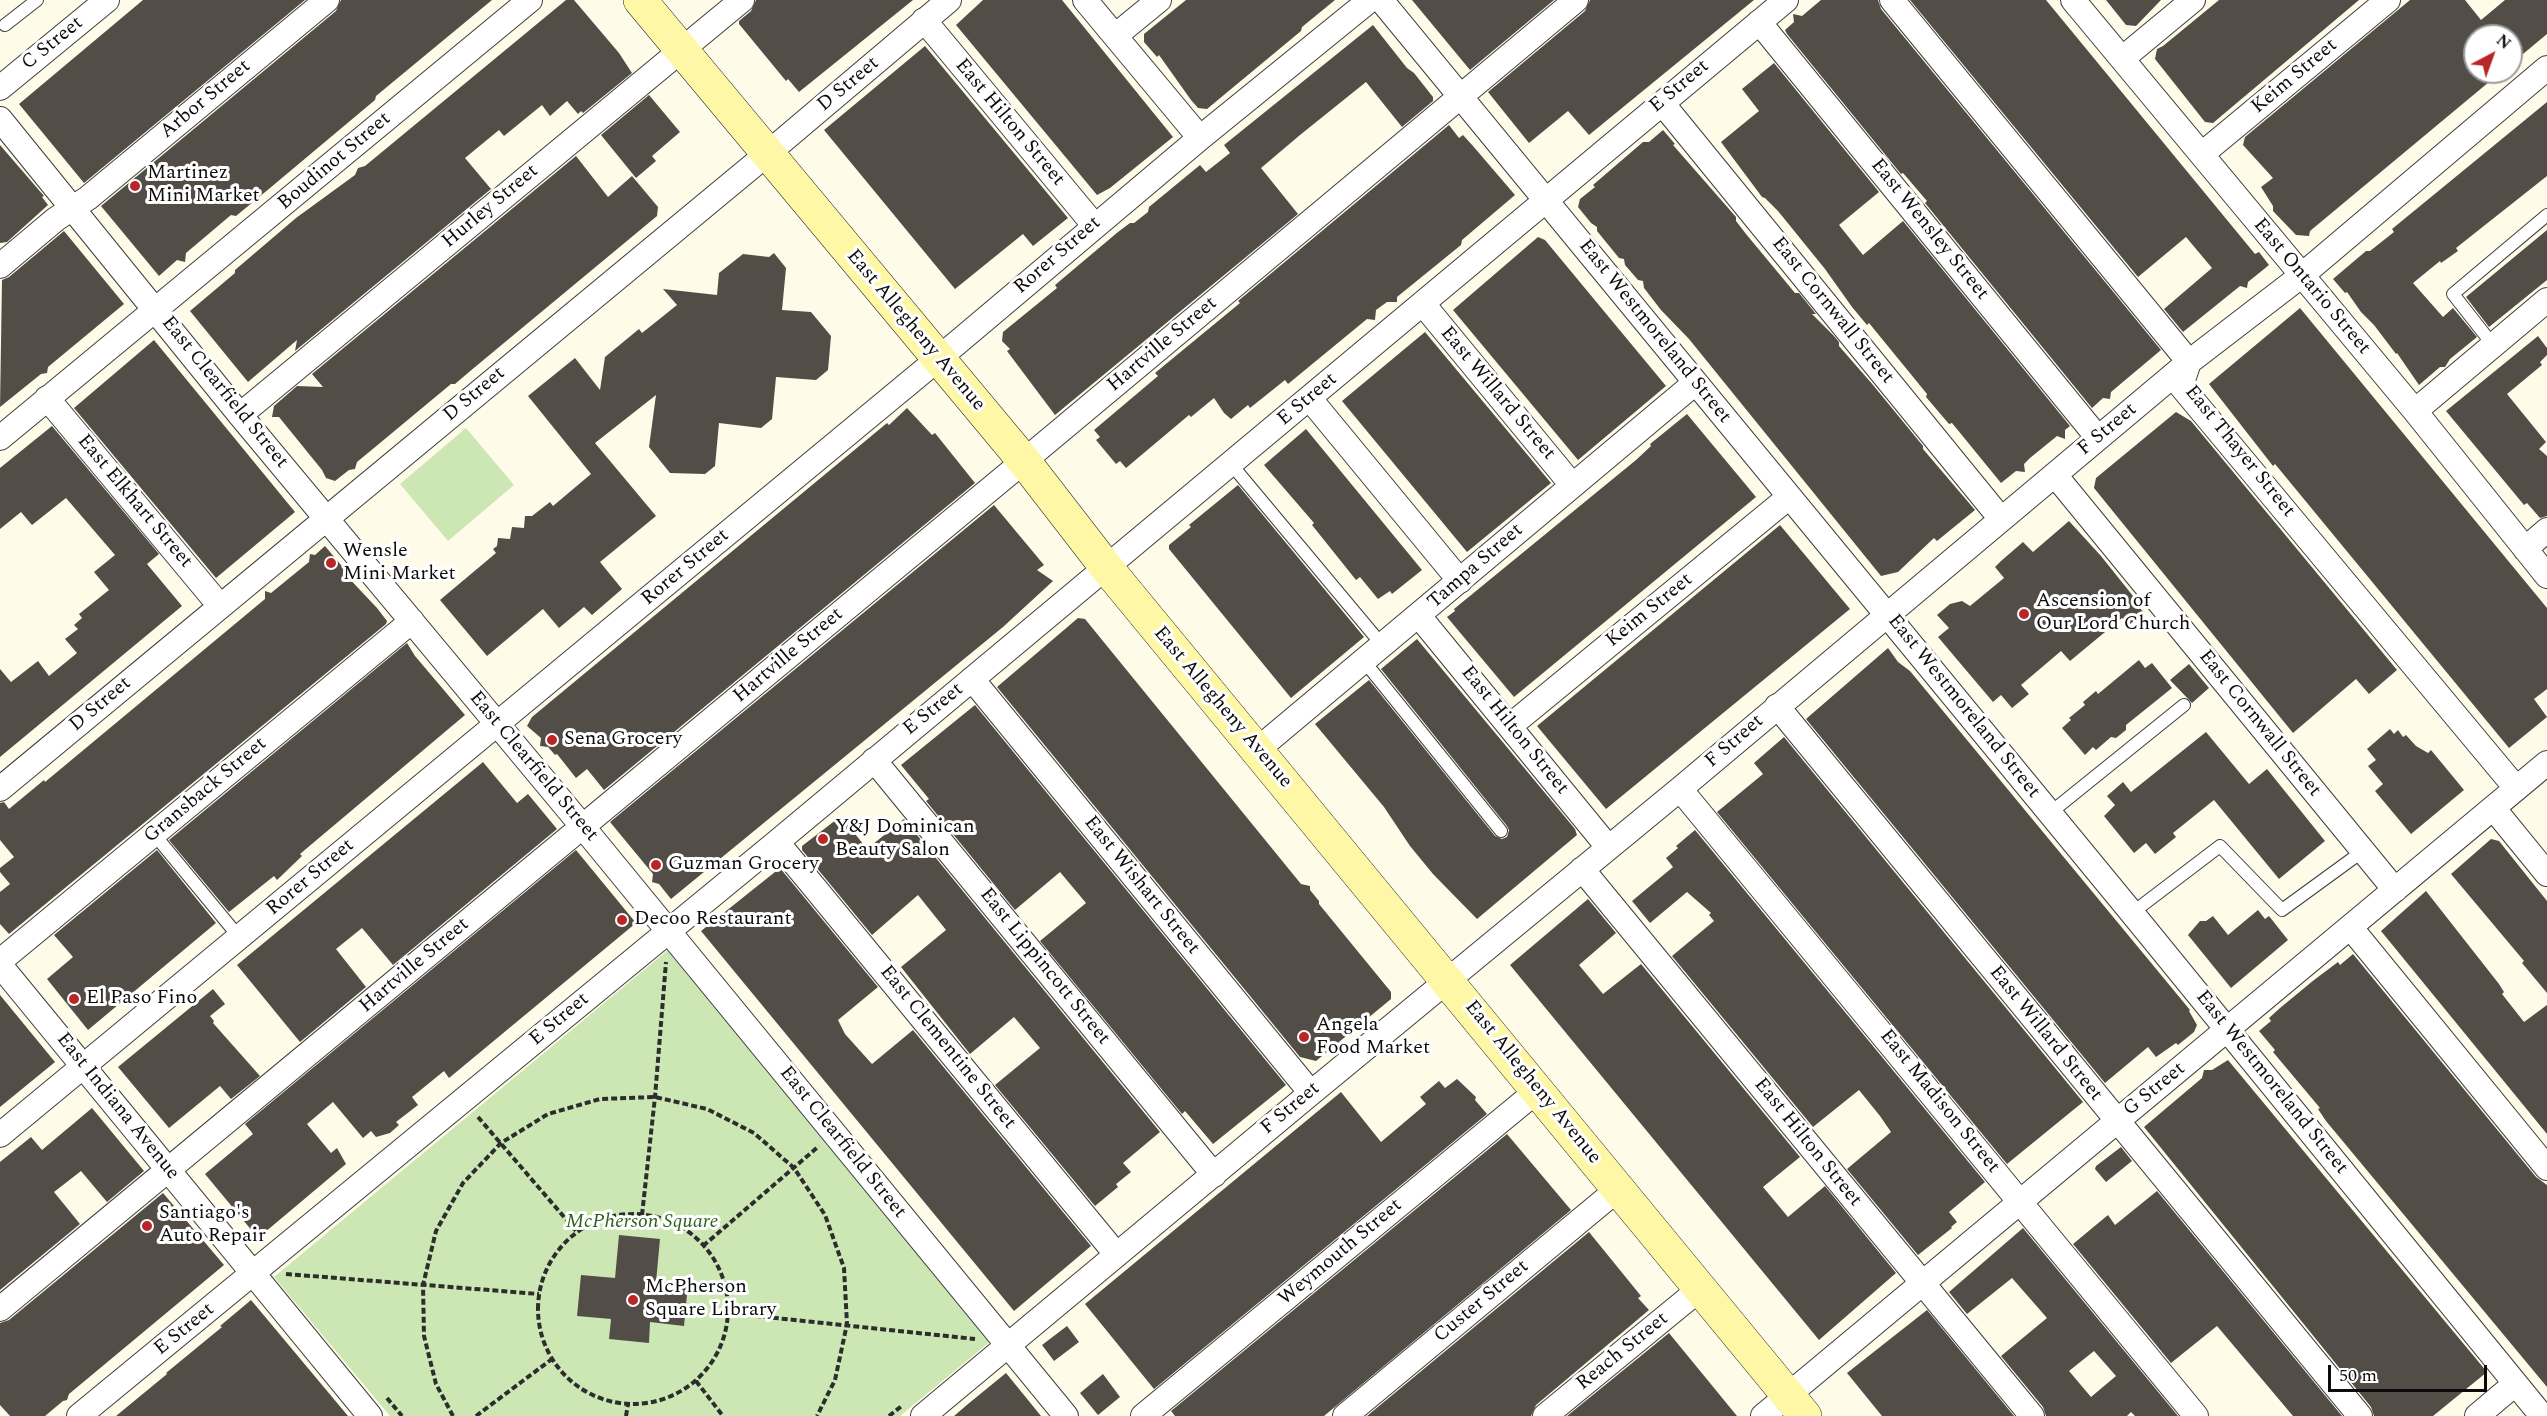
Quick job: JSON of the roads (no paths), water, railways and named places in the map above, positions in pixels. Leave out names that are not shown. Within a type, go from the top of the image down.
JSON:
[{"type":"main road","name":"East Allegheny Avenue","points":[[640,0],[1024,461],[1106,567],[1701,1288],[1785,1409]]},
{"type":"street","name":"Arbor Street","points":[[0,266],[327,0]]},
{"type":"street","name":"Boudinot Street","points":[[0,438],[531,0]]},
{"type":"street","name":"Hurley Street","points":[[240,415],[742,0]]},
{"type":"street","name":"D Street","points":[[0,789],[767,154],[949,0]]},
{"type":"street","points":[[1085,0],[1200,138]]},
{"type":"street","points":[[1115,36],[1160,0]]},
{"type":"street","name":"Rorer Street","points":[[0,1135],[938,359],[1094,225],[1370,0]]},
{"type":"street","name":"East Westmoreland Street","points":[[1381,0],[2228,1030],[2542,1416]]},
{"type":"street","name":"Hartville Street","points":[[0,1309],[1024,461],[1576,0]]},
{"type":"street","name":"E Street","points":[[79,1416],[777,842],[1786,0]]},
{"type":"street","name":"East Thayer Street","points":[[1892,0],[2189,362],[2181,386],[2516,788]]},
{"type":"street","name":"East Ontario Street","points":[[2073,0],[2415,411],[2547,576]]},
{"type":"street","points":[[2123,58],[2193,0]]},
{"type":"street","name":"Keim Street","points":[[2202,154],[2388,0]]},
{"type":"street","name":"C Street","points":[[0,88],[104,1]]},
{"type":"street","name":"East Hilton Street","points":[[924,20],[1094,225]]},
{"type":"street","name":"East Wensley Street","points":[[1759,22],[2098,438]]},
{"type":"street","name":"F Street","points":[[914,1409],[1007,1345],[1311,1092],[1448,982],[2189,362],[2301,276],[2547,68]]},
{"type":"street","name":"East Cornwall Street","points":[[1662,103],[2001,519]]},
{"type":"street","name":"East Clearfield Street","points":[[0,119],[240,415],[583,827],[1066,1416]]},
{"type":"street","points":[[2415,411],[2547,300]]},
{"type":"street","name":"East Willard Street","points":[[1423,304],[1572,485]]},
{"type":"street","name":"Tampa Street","points":[[1257,750],[1695,383]]},
{"type":"street","name":"East Elkhart Street","points":[[47,398],[220,606]]},
{"type":"street","points":[[1310,399],[1460,581]]},
{"type":"street","name":"East Cornwall Street","points":[[2055,475],[2395,890]]},
{"type":"street","name":"Keim Street","points":[[1510,726],[1789,497]]},
{"type":"street","points":[[2525,549],[2547,530]]},
{"type":"street","name":"East Hilton Street","points":[[1419,616],[1608,847]]},
{"type":"street","name":"Gransback Street","points":[[0,963],[412,621]]},
{"type":"street","name":"East Wishart Street","points":[[972,679],[1311,1092]]},
{"type":"street","name":"East Willard Street","points":[[1777,706],[2360,1416]]},
{"type":"street","name":"East Lippincott Street","points":[[874,760],[1214,1175]]},
{"type":"street","name":"G Street","points":[[1785,1409],[1923,1284],[2020,1201],[2547,764]]},
{"type":"street","name":"East Madison Street","points":[[1680,789],[2196,1416]]},
{"type":"street","points":[[2494,809],[2547,874]]},
{"type":"street","name":"East Clementine Street","points":[[777,842],[1116,1254]]},
{"type":"street","name":"East Hilton Street","points":[[1582,869],[2031,1416]]},
{"type":"street","points":[[2351,928],[2547,1168]]},
{"type":"street","name":"East Indiana Avenue","points":[[0,963],[252,1275],[370,1416]]},
{"type":"street","name":"Weymouth Street","points":[[1143,1416],[1538,1089]]},
{"type":"street","name":"Custer Street","points":[[1345,1416],[1618,1189]]},
{"type":"street","name":"Reach Street","points":[[1545,1416],[1701,1288]]},
{"type":"street","points":[[2477,1416],[2515,1384]]},
{"type":"lane","points":[[5,25],[37,0]]},
{"type":"lane","points":[[2493,345],[2453,294],[2547,215]]},
{"type":"lane","points":[[1231,464],[1383,646]]},
{"type":"lane","points":[[1364,661],[1501,831]]},
{"type":"lane","points":[[2050,813],[2184,705]]},
{"type":"lane","points":[[154,834],[239,937]]},
{"type":"lane","points":[[2132,913],[2220,846],[2282,910],[2364,851]]},
{"type":"place","name":"Martinez Mini Market","points":[[135,186]]},
{"type":"place","name":"Wensle Mini Market","points":[[331,563]]},
{"type":"place","name":"Ascension of Our Lord Church","points":[[2024,614]]},
{"type":"place","name":"Sena Grocery","points":[[552,740]]},
{"type":"place","name":"Y&J Dominican Beauty Salon","points":[[823,839]]},
{"type":"place","name":"Guzman Grocery","points":[[656,865]]},
{"type":"place","name":"Decoo Restaurant","points":[[622,920]]},
{"type":"place","name":"El Paso Fino","points":[[74,999]]},
{"type":"place","name":"Angela Food Market","points":[[1304,1037]]},
{"type":"place","name":"Santiago's Auto Repair","points":[[147,1226]]},
{"type":"place","name":"McPherson Square Library","points":[[633,1300]]},
{"type":"park label","name":"McPherson Square","points":[[642,1223]]}]
